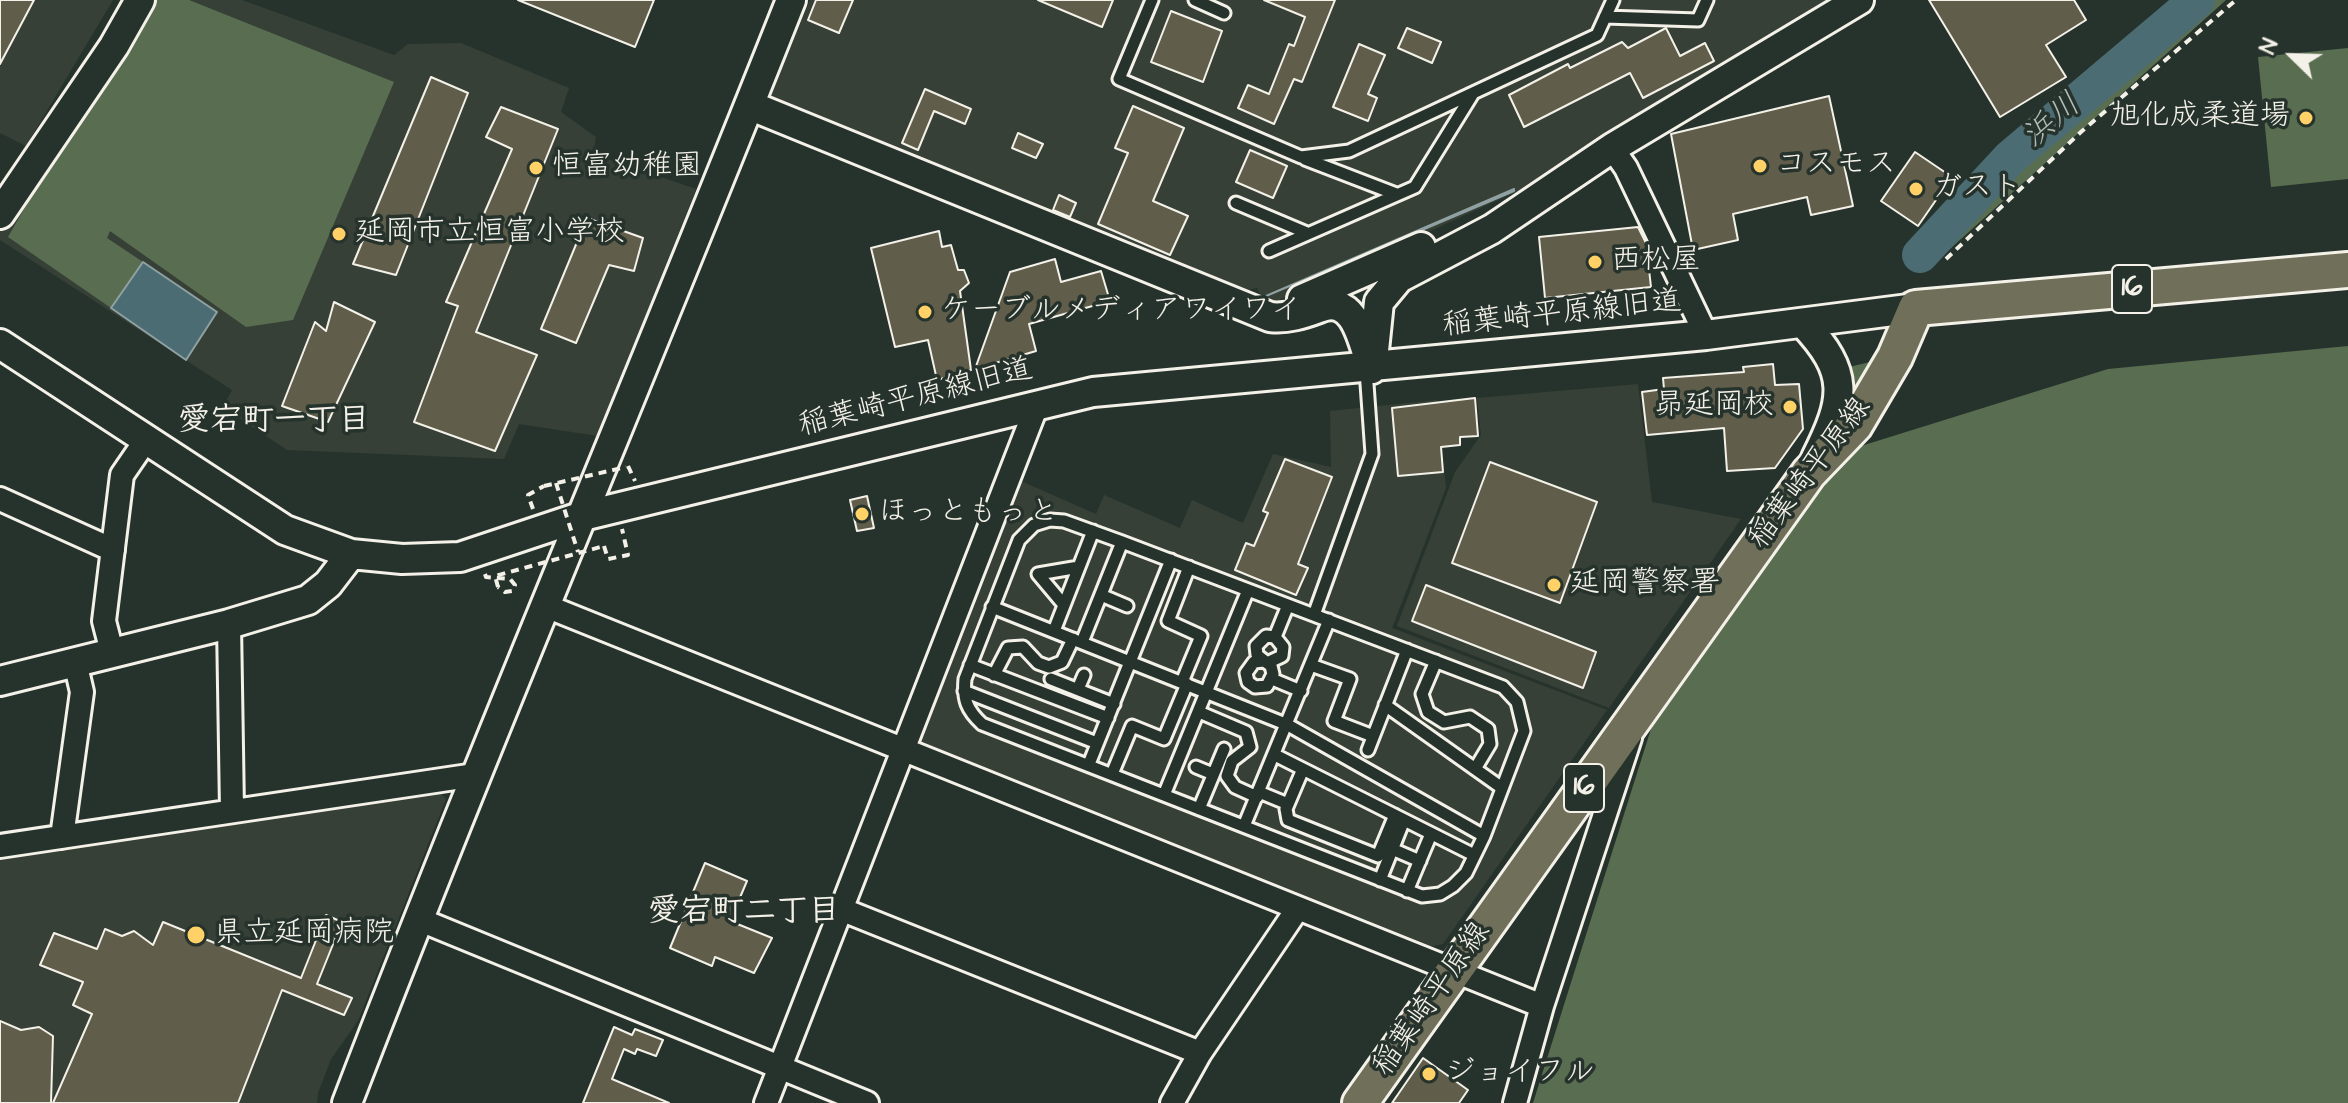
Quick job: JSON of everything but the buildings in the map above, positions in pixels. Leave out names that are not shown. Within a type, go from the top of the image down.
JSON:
[{"type":"main road","name":"16","points":[[1916,308],[2348,270]]},
{"type":"main road","name":"稲葉崎平原線","points":[[1360,1103],[1809,473],[1855,425],[1895,357],[1916,308]]},
{"type":"street","points":[[0,214],[114,46],[140,0]]},
{"type":"street","points":[[347,1103],[475,775],[791,0]]},
{"type":"street","points":[[1369,369],[1379,302],[1384,292],[1399,278],[1492,229],[1612,148],[1859,0]]},
{"type":"street","points":[[749,105],[1264,313],[1280,318],[1334,305],[1342,306],[1354,317],[1369,369]]},
{"type":"street","points":[[1612,148],[1626,168],[1706,335]]},
{"type":"street","points":[[1264,313],[1529,204]]},
{"type":"street","points":[[1354,317],[1367,279],[1381,265]]},
{"type":"street","name":"稲葉崎平原線旧道","points":[[0,344],[285,530],[351,554],[402,559],[460,557],[583,516],[1093,392],[1369,369],[1706,335],[1916,308]]},
{"type":"street","points":[[1803,323],[1834,360],[1839,381],[1837,409],[1809,473]]},
{"type":"street","points":[[766,1103],[906,750],[1037,405]]},
{"type":"street","points":[[112,652],[104,621],[122,475],[146,440]]},
{"type":"street","points":[[0,499],[113,550]]},
{"type":"street","points":[[0,681],[229,624],[308,600],[328,584],[351,554]]},
{"type":"street","points":[[546,606],[1542,1006]]},
{"type":"street","points":[[229,624],[232,810]]},
{"type":"street","points":[[62,837],[82,692],[75,662]]},
{"type":"street","points":[[1515,1103],[1542,1006],[1640,710]]},
{"type":"street","points":[[0,846],[475,775]]},
{"type":"street","points":[[1172,1103],[1200,1053],[1298,908]]},
{"type":"street","points":[[843,910],[1200,1053]]},
{"type":"street","points":[[418,919],[867,1103]]},
{"type":"lane","points":[[1152,0],[1119,79],[1396,194]]},
{"type":"lane","points":[[1195,0],[1224,13]]},
{"type":"lane","points":[[1301,157],[1349,151],[1597,35],[1613,0]]},
{"type":"lane","points":[[1605,17],[1698,20],[1707,0]]},
{"type":"lane","points":[[1269,251],[1415,187],[1473,93]]},
{"type":"lane","points":[[1236,203],[1307,233]]},
{"type":"lane","points":[[1314,615],[1372,454],[1369,369]]},
{"type":"lane","points":[[1064,521],[1288,605],[1503,687],[1517,702],[1524,731],[1484,836],[1466,873],[1440,894],[1422,896],[1407,891],[982,724],[969,712],[964,691],[970,665],[1019,540],[1034,525],[1064,521]]},
{"type":"lane","points":[[1054,631],[1093,531]]},
{"type":"lane","points":[[994,675],[1008,648],[1023,647],[1038,663],[1049,667],[1062,662],[1078,640],[1101,595],[1122,542]]},
{"type":"lane","points":[[1089,764],[1171,560]]},
{"type":"lane","points":[[1064,605],[1038,574],[1079,567]]},
{"type":"lane","points":[[1112,774],[1132,726],[1164,739],[1201,636],[1168,621],[1189,567]]},
{"type":"lane","points":[[1164,795],[1248,590]]},
{"type":"lane","points":[[1101,595],[1127,606]]},
{"type":"lane","points":[[1275,637],[1288,605]]},
{"type":"lane","points":[[992,607],[1288,725],[1484,836]]},
{"type":"lane","points":[[1244,826],[1329,620]]},
{"type":"lane","points":[[1266,662],[1254,662],[1247,668],[1248,682],[1255,687],[1264,688],[1272,679],[1272,670],[1266,662],[1255,651],[1258,642],[1266,636],[1275,637],[1282,643],[1282,656],[1266,662]]},
{"type":"lane","points":[[1368,750],[1407,650]]},
{"type":"lane","points":[[1436,661],[1422,694],[1424,705],[1436,720],[1444,722],[1470,717],[1488,729],[1490,744],[1475,769]]},
{"type":"lane","points":[[970,665],[1108,718]]},
{"type":"lane","points":[[1311,665],[1350,679],[1334,721],[1373,736]]},
{"type":"lane","points":[[1078,689],[1084,675]]},
{"type":"lane","points":[[1051,679],[1114,704]]},
{"type":"lane","points":[[1272,679],[1301,691]]},
{"type":"lane","points":[[964,691],[1097,743]]},
{"type":"lane","points":[[1385,705],[1502,788]]},
{"type":"lane","points":[[1199,712],[1246,732],[1250,747],[1232,761],[1227,776],[1235,787],[1288,804]]},
{"type":"lane","points":[[1199,809],[1224,749]]},
{"type":"lane","points":[[1275,755],[1474,855]]},
{"type":"lane","points":[[1196,767],[1213,774]]},
{"type":"lane","points":[[1303,769],[1288,804],[1288,820],[1378,856],[1400,818]]},
{"type":"lane","points":[[1380,880],[1400,818]]},
{"type":"lane","points":[[1407,891],[1431,834]]},
{"type":"lane","points":[[1392,849],[1420,861]]},
{"type":"path","points":[[1946,259],[2082,131],[2236,0]]},
{"type":"path","points":[[528,495],[544,486],[626,467]]},
{"type":"path","points":[[556,483],[578,552]]},
{"type":"path","points":[[486,577],[510,579],[515,585],[512,591],[505,592],[498,587],[495,576],[604,546],[608,559],[628,555],[617,508]]},
{"type":"shaded area","points":[[0,0],[113,0],[26,146],[0,133]]},
{"type":"shaded area","name":"延岡市立恒富小学校","points":[[143,0],[242,0],[394,55],[408,44],[461,43],[569,88],[561,112],[596,137],[593,154],[696,189],[598,436],[519,424],[504,459],[287,450],[223,407],[232,390],[0,240],[0,228]]},
{"type":"shaded area","points":[[810,0],[1843,0],[1544,179],[1266,306],[1257,288],[1238,292],[776,103],[771,95]]},
{"type":"shaded area","name":"延岡警察署","points":[[1638,384],[1652,502],[1741,519],[1609,708],[1397,626],[1455,472],[1481,435],[1477,398]]},
{"type":"shaded area","points":[[1437,400],[1446,488],[1392,628],[1607,710],[1443,944],[1427,947],[921,744],[917,730],[1014,478],[1096,514],[1104,495],[1180,528],[1192,500],[1243,523],[1273,454],[1331,467],[1330,411]]},
{"type":"shaded area","name":"県立延岡病院","points":[[434,785],[446,799],[358,1021],[331,1059],[317,1103],[0,1103],[0,849]]},
{"type":"green space","points":[[144,0],[189,0],[394,82],[293,320],[246,327],[110,231],[107,238],[143,262],[111,308],[8,237]]},
{"type":"green space","points":[[2177,0],[2226,0],[1941,257],[1927,255],[1976,187]]},
{"type":"green space","name":"旭化成柔道場","points":[[2348,48],[2348,179],[2271,187],[2258,57]]},
{"type":"green space","points":[[2348,346],[2348,1103],[1533,1103],[1656,713],[1845,451],[2108,369]]},
{"type":"green space","points":[[1874,361],[1854,396],[1845,368]]},
{"type":"water","points":[[1514,189],[1514,191],[1266,296]]},
{"type":"water","points":[[143,262],[217,312],[186,360],[111,308]]},
{"type":"waterway","name":"浜川","points":[[1920,255],[2010,158],[2197,0]]},
{"type":"place","name":"旭化成柔道場","points":[[2306,118]]},
{"type":"place","name":"コスモス","points":[[1760,166]]},
{"type":"place","name":"恒富幼稚園","points":[[536,168]]},
{"type":"place","name":"ガスト","points":[[1916,189]]},
{"type":"place","name":"延岡市立恒富小学校","points":[[339,234]]},
{"type":"place","name":"西松屋","points":[[1595,262]]},
{"type":"place","name":"ケーブルメディアワイワイ","points":[[925,312]]},
{"type":"place","name":"昴延岡校","points":[[1790,407]]},
{"type":"place","name":"ほっともっと","points":[[862,514]]},
{"type":"place","name":"延岡警察署","points":[[1554,585]]},
{"type":"place","name":"県立延岡病院","points":[[196,935]]},
{"type":"place","name":"ジョイフル","points":[[1429,1074]]},
{"type":"district","name":"愛宕町一丁目","points":[[274,422]]},
{"type":"district","name":"愛宕町二丁目","points":[[744,913]]}]
